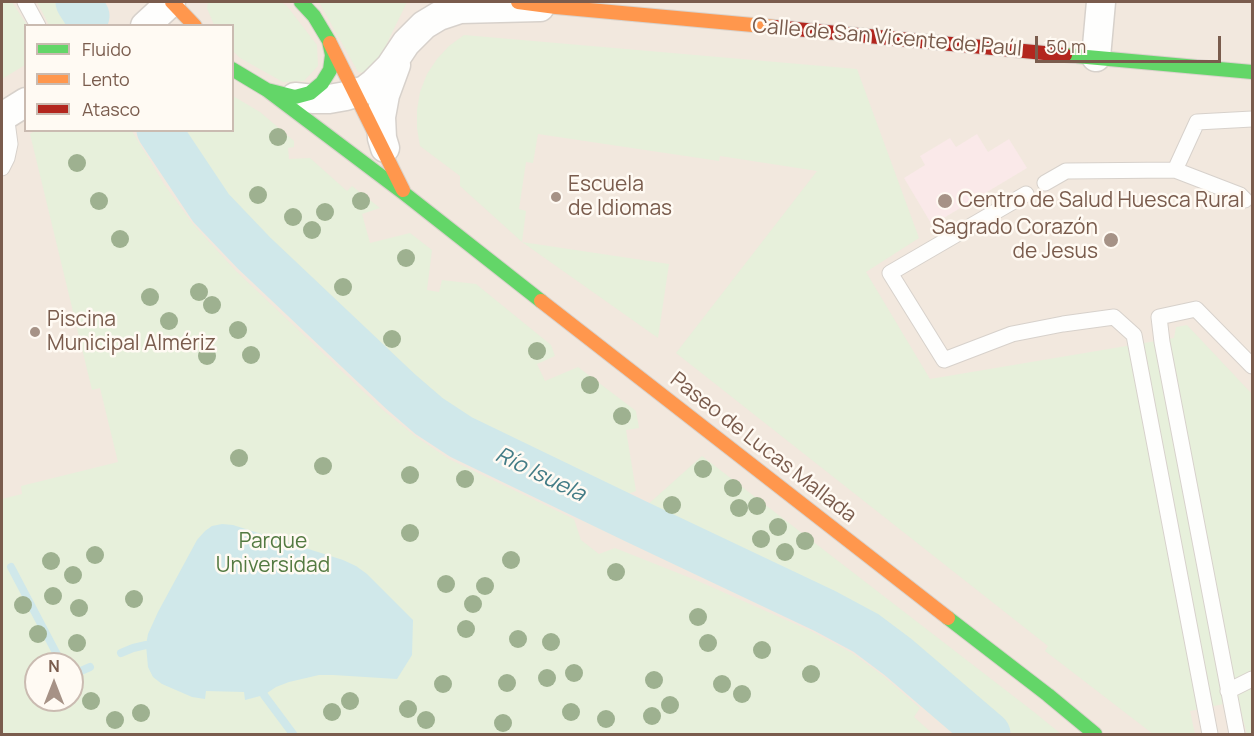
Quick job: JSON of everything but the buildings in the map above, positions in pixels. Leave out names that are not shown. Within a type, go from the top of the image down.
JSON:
[{"type":"main road","name":"Paseo de Lucas Mallada","points":[[301,2],[314,16],[329,41],[405,194]]},
{"type":"main road","name":"Calle de San Vicente de Paúl","points":[[518,2],[1252,72]]},
{"type":"main road","points":[[179,4],[195,24]]},
{"type":"main road","points":[[179,4],[195,24]]},
{"type":"main road","points":[[234,70],[267,90],[295,97],[310,93],[322,84],[330,70],[332,55],[329,41]]},
{"type":"main road","name":"Paseo de Lucas Mallada","points":[[267,90],[405,194],[1048,695],[1095,735]]},
{"type":"street","points":[[133,24],[136,2]]},
{"type":"street","points":[[388,158],[382,138],[381,117],[385,96],[406,43],[427,2]]},
{"type":"street","points":[[1096,57],[1101,2]]},
{"type":"street","points":[[148,24],[179,4]]},
{"type":"street","name":"Calle de San Vicente de Paúl","points":[[295,97],[329,99],[365,90],[390,67],[406,43],[424,25],[439,16],[460,9],[556,7]]},
{"type":"lane","points":[[25,2],[37,24]]},
{"type":"lane","points":[[2,168],[10,144],[11,111]]},
{"type":"lane","points":[[1175,170],[1197,122],[1252,119]]},
{"type":"lane","points":[[1045,183],[1066,171],[1175,170],[1240,195],[1245,200]]},
{"type":"lane","points":[[1026,194],[890,273],[944,360],[1012,334],[1114,317],[1134,335],[1210,735]]},
{"type":"lane","points":[[1237,735],[1162,342],[1160,317],[1196,309],[1252,366]]},
{"type":"lane","points":[[1228,691],[1252,679]]},
{"type":"shaded area","points":[[2,2],[1252,2],[1252,734],[2,734]]},
{"type":"shaded area","name":"Centro de Salud Huesca Rural","points":[[977,134],[988,152],[1009,139],[1027,168],[932,225],[904,178],[925,165],[920,156],[950,138],[956,147]]},
{"type":"green space","points":[[2,2],[12,2],[26,24],[24,24],[24,66],[2,79]]},
{"type":"green space","points":[[37,2],[57,2],[69,24],[48,24]]},
{"type":"green space","points":[[208,2],[281,2],[287,6],[317,45],[318,66],[304,81],[283,82],[240,58],[234,52],[234,24],[214,24],[207,8]]},
{"type":"green space","points":[[319,2],[407,2],[372,74],[358,72]]},
{"type":"green space","points":[[464,35],[857,69],[919,238],[866,272],[930,379],[1174,338],[1176,327],[1187,325],[1252,394],[1252,734],[1247,734],[1238,701],[1190,711],[1195,734],[1153,734],[1045,651],[1048,646],[676,353],[817,171],[720,156],[719,161],[538,134],[533,163],[526,162],[519,209],[526,211],[522,242],[460,186],[460,176],[420,146],[417,110],[420,92],[427,74],[449,46]]},
{"type":"green space","points":[[234,97],[260,112],[294,141],[294,147],[288,148],[289,159],[310,158],[347,191],[352,186],[380,208],[362,214],[370,243],[410,233],[432,250],[427,290],[439,292],[442,280],[476,284],[551,345],[555,356],[537,364],[545,381],[578,367],[636,411],[639,428],[626,430],[636,491],[622,496],[469,422],[439,403],[266,241],[224,197],[182,132],[234,132]]},
{"type":"green space","name":"Parque Universidad","points":[[33,132],[133,132],[164,184],[192,223],[236,271],[383,410],[415,436],[449,459],[574,519],[581,540],[599,554],[615,548],[698,581],[811,631],[852,653],[920,708],[914,717],[933,734],[2,734],[2,499],[22,494],[21,486],[118,462],[100,388],[92,390],[30,134]]},
{"type":"green space","points":[[522,242],[669,264],[658,338]]},
{"type":"green space","points":[[702,456],[1061,734],[1013,734],[909,644],[875,619],[832,596],[645,507]]},
{"type":"water","points":[[233,525],[343,560],[367,574],[413,620],[412,655],[397,679],[319,675],[289,682],[264,695],[245,700],[244,692],[206,691],[205,699],[192,697],[162,684],[153,677],[148,667],[146,645],[148,634],[197,540],[212,526]]},
{"type":"waterway","name":"Río Isuela","points":[[78,2],[87,16]]},
{"type":"waterway","name":"Río Isuela","points":[[160,132],[211,208],[254,253],[429,416],[461,437],[825,611],[866,633],[898,657],[988,734]]},
{"type":"waterway","points":[[11,567],[56,652]]},
{"type":"waterway","points":[[121,653],[146,645]]},
{"type":"waterway","points":[[84,670],[90,667]]},
{"type":"waterway","points":[[264,695],[293,734]]},
{"type":"traffic: fast","points":[[234,70],[267,90],[295,97],[310,93],[322,83],[330,70],[332,55],[329,41],[314,16],[301,2]]},
{"type":"traffic: fast","points":[[1065,55],[1252,72]]},
{"type":"traffic: fast","points":[[267,90],[541,301]]},
{"type":"traffic: fast","points":[[948,618],[1095,734]]},
{"type":"traffic: slow","points":[[172,2],[193,24]]},
{"type":"traffic: slow","points":[[518,2],[775,27]]},
{"type":"traffic: slow","points":[[330,43],[403,190]]},
{"type":"traffic: slow","points":[[541,301],[948,618]]},
{"type":"traffic: jam","points":[[775,27],[1065,55]]},
{"type":"place","name":"Escuela de Idiomas","points":[[556,197]]},
{"type":"place","name":"Centro de Salud Huesca Rural","points":[[945,201]]},
{"type":"place","name":"Sagrado Corazón de Jesus","points":[[1111,240]]},
{"type":"place","name":"Piscina Municipal Almériz","points":[[35,332]]}]
